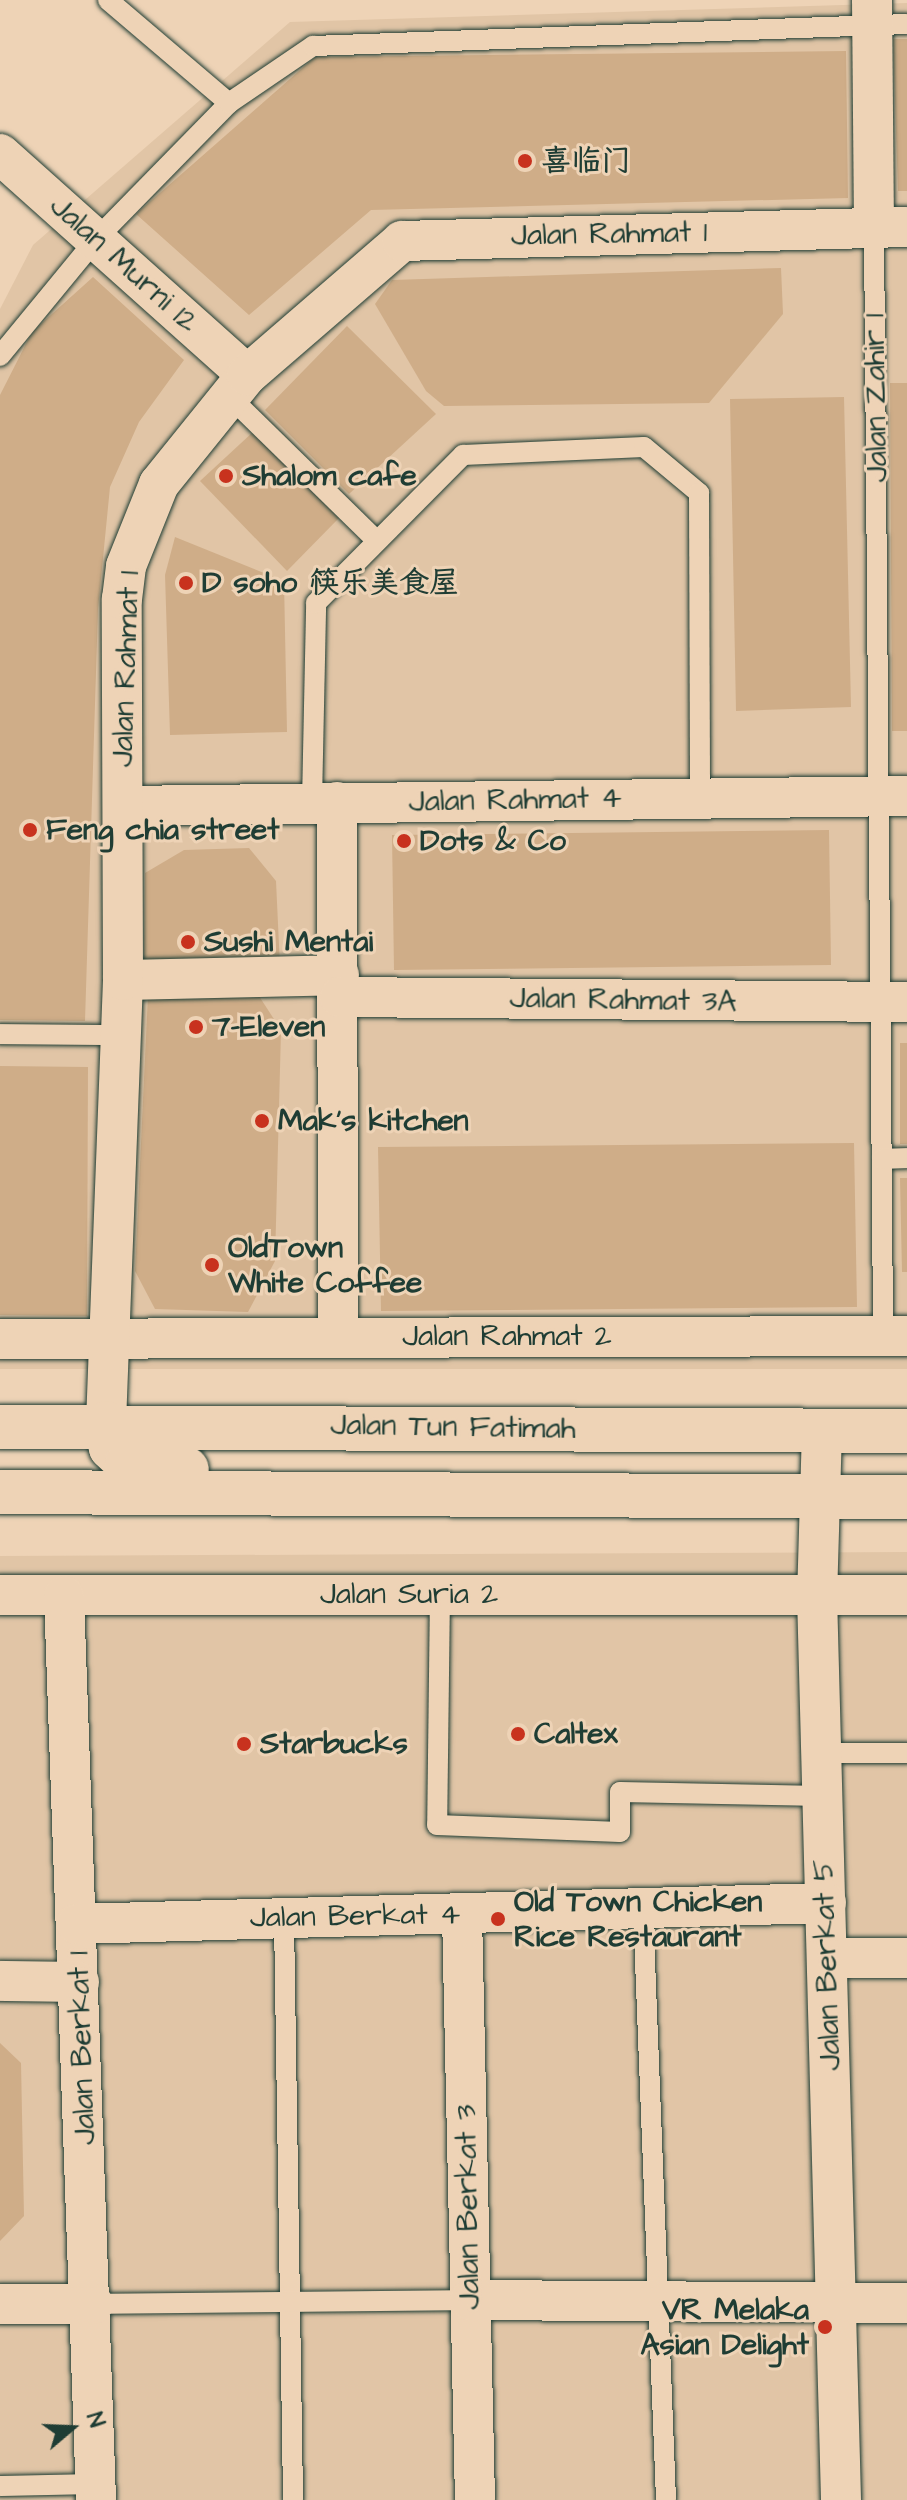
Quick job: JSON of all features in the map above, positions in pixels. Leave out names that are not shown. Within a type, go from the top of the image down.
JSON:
[{"type":"main road","name":"Jalan Tun Fatimah","points":[[0,1427],[106,1423],[907,1431]]},
{"type":"main road","points":[[106,1423],[111,1448],[146,1468],[348,1474],[410,1494]]},
{"type":"main road","points":[[0,1492],[907,1497]]},
{"type":"street","name":"Jalan Zahir 1","points":[[884,16],[890,227]]},
{"type":"street","name":"Jalan Murni 12","points":[[0,154],[97,238],[238,386]]},
{"type":"street","name":"Jalan Rahmat 1","points":[[106,1423],[123,980],[126,566],[159,484],[238,386],[402,241],[890,227]]},
{"type":"street","name":"Jalan Rahmat 4","points":[[123,806],[894,796]]},
{"type":"street","points":[[324,802],[340,986],[338,1337]]},
{"type":"street","name":"Jalan Rahmat 3A","points":[[123,980],[894,1002]]},
{"type":"street","name":"Jalan Rahmat 2","points":[[0,1339],[895,1336]]},
{"type":"street","name":"Jalan Berkat 5","points":[[822,1430],[817,1498],[817,1595],[841,2500]]},
{"type":"street","name":"Jalan Suria 2","points":[[0,1595],[907,1595]]},
{"type":"street","name":"Jalan Berkat 1","points":[[64,1596],[93,2304],[96,2492]]},
{"type":"street","name":"Jalan Berkat 4","points":[[77,1924],[826,1903]]},
{"type":"street","name":"Jalan Berkat 3","points":[[462,1914],[475,2500]]},
{"type":"street","points":[[827,1958],[907,1958]]},
{"type":"street","points":[[0,1981],[79,1982]]},
{"type":"street","points":[[470,2300],[907,2303]]},
{"type":"street","points":[[0,2304],[93,2304]]},
{"type":"lane","points":[[108,0],[229,103]]},
{"type":"lane","points":[[0,356],[97,238],[229,103],[313,46],[884,16]]},
{"type":"lane","name":"Jalan Zahir 1","points":[[890,227],[894,1002],[882,1159],[895,1336]]},
{"type":"lane","points":[[238,386],[377,541]]},
{"type":"lane","points":[[324,802],[316,603],[463,455],[644,447],[699,493],[700,798]]},
{"type":"lane","points":[[0,1034],[121,1035]]},
{"type":"lane","points":[[882,1159],[907,1158]]},
{"type":"lane","points":[[440,1593],[437,1825],[620,1832],[620,1792],[822,1796]]},
{"type":"lane","points":[[822,1753],[907,1753]]},
{"type":"lane","points":[[643,1909],[666,2500]]},
{"type":"lane","points":[[284,1918],[293,2500]]},
{"type":"lane","points":[[93,2304],[470,2300]]},
{"type":"lane","points":[[0,2486],[96,2492]]},
{"type":"shaded area","points":[[907,3],[907,1369],[0,1369],[0,309],[33,245],[290,22]]},
{"type":"shaded area","points":[[907,1552],[907,2500],[0,2500],[0,1556]]},
{"type":"building","points":[[893,39],[907,39],[907,191],[898,191]]},
{"type":"building","points":[[846,51],[848,198],[371,210],[249,315],[136,214],[315,57]]},
{"type":"building","points":[[781,268],[783,314],[709,403],[444,406],[426,391],[375,304],[392,280]]},
{"type":"building","points":[[93,277],[184,360],[139,422],[110,487],[98,609],[85,1021],[0,1020],[0,395],[32,332]]},
{"type":"building","points":[[347,326],[436,414],[349,494],[265,410]]},
{"type":"building","points":[[890,383],[907,383],[907,731],[892,731]]},
{"type":"building","points":[[844,397],[851,707],[736,711],[730,399]]},
{"type":"building","points":[[253,432],[340,517],[287,571],[200,481]]},
{"type":"building","points":[[175,537],[284,581],[287,732],[170,735],[165,575]]},
{"type":"building","points":[[829,830],[831,965],[394,970],[392,835]]},
{"type":"building","points":[[249,848],[276,881],[280,967],[144,971],[145,873],[184,850]]},
{"type":"building","points":[[148,995],[259,996],[281,1030],[275,1261],[248,1312],[155,1309],[135,1271]]},
{"type":"building","points":[[900,1043],[907,1043],[907,1144],[900,1144]]},
{"type":"building","points":[[0,1066],[88,1067],[87,1316],[0,1315]]},
{"type":"building","points":[[854,1143],[857,1307],[381,1311],[378,1147]]},
{"type":"building","points":[[900,1178],[907,1178],[907,1272],[902,1272]]},
{"type":"building","points":[[0,2043],[21,2063],[24,2216],[0,2241]]},
{"type":"place","name":"喜临门","points":[[525,161]]},
{"type":"place","name":"Shalom cafe","points":[[226,476]]},
{"type":"place","name":"D soho 筷乐美食屋","points":[[186,583]]},
{"type":"place","name":"Feng chia street","points":[[30,830]]},
{"type":"place","name":"Dots & Co","points":[[404,841]]},
{"type":"place","name":"Sushi Mentai","points":[[188,942]]},
{"type":"place","name":"7-Eleven","points":[[196,1027]]},
{"type":"place","name":"Mak's kitchen","points":[[262,1121]]},
{"type":"place","name":"OldTown White Coffee","points":[[212,1265]]},
{"type":"place","name":"Caltex","points":[[518,1734]]},
{"type":"place","name":"Starbucks","points":[[244,1744]]},
{"type":"place","name":"Old Town Chicken Rice Restaurant","points":[[498,1919]]},
{"type":"place","name":"VR Melaka Asian Delight","points":[[825,2327]]}]
